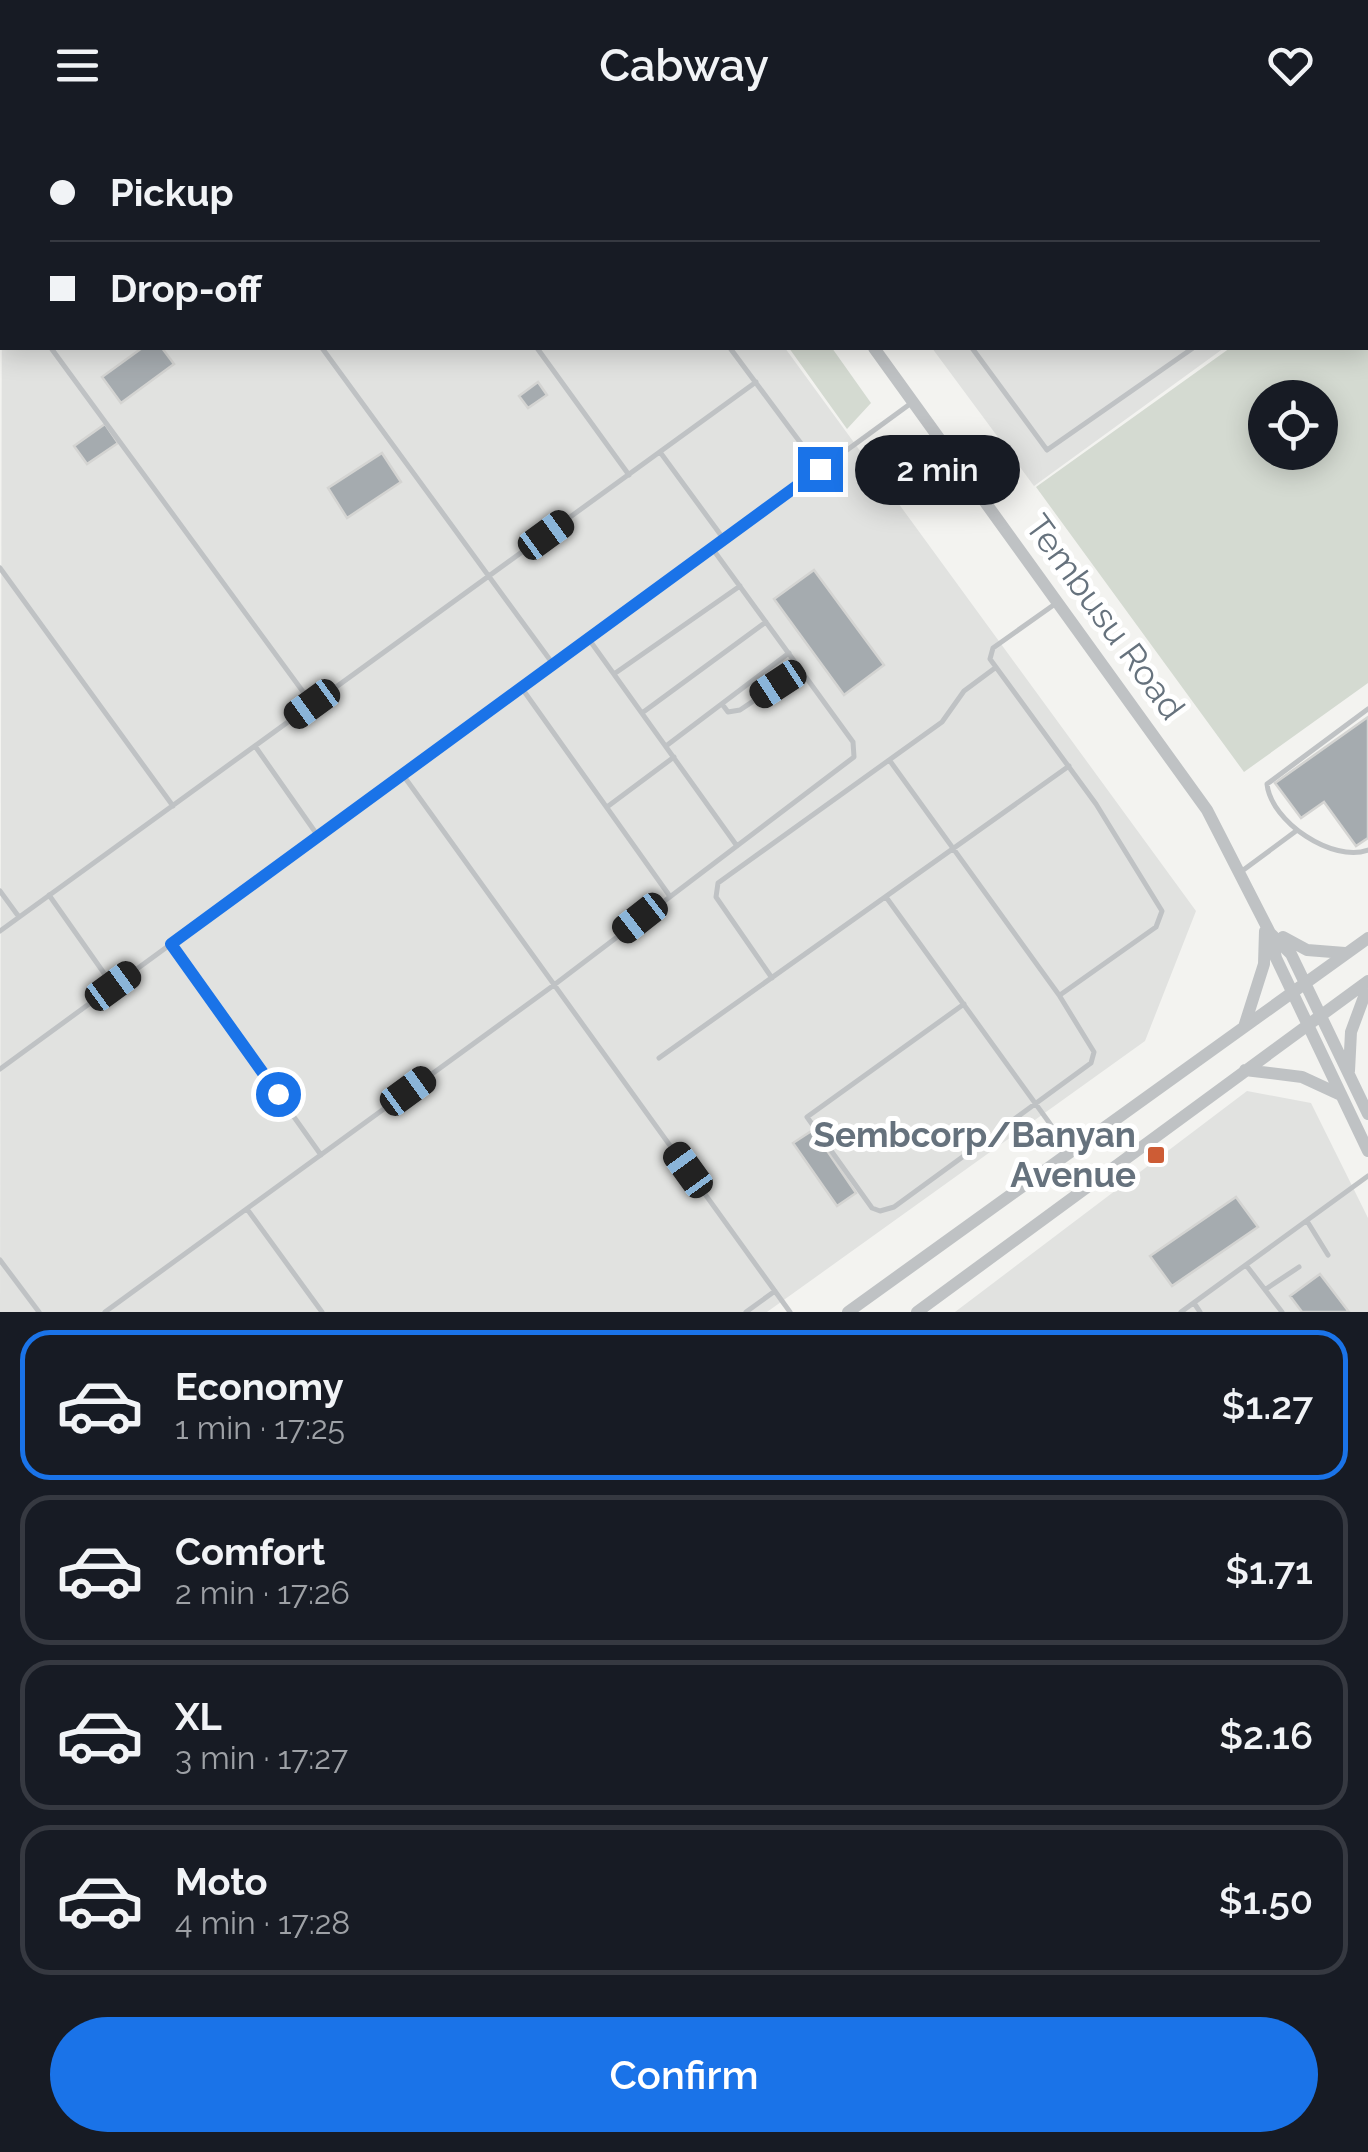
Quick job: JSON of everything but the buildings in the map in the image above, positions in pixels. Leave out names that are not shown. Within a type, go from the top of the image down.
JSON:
[{"type":"street","name":"Tembusu Road","points":[[875,350],[1207,810],[1268,928],[1276,958],[1368,1151]]},
{"type":"street","name":"Tembusu Road","points":[[1268,928],[1291,954],[1368,1114]]},
{"type":"street","points":[[1244,1027],[1264,964],[1268,928],[1307,950],[1346,953]]},
{"type":"street","points":[[848,1312],[1368,938]]},
{"type":"street","points":[[917,1312],[1244,1070],[1368,984]]},
{"type":"street","points":[[1349,1075],[1351,1032],[1368,984]]},
{"type":"street","points":[[1244,1070],[1302,1077],[1342,1094]]},
{"type":"lane","points":[[52,350],[312,704]]},
{"type":"lane","points":[[323,350],[554,664]]},
{"type":"lane","points":[[538,350],[628,475]]},
{"type":"lane","points":[[732,350],[820,469]]},
{"type":"lane","points":[[973,350],[1047,450],[1190,350]]},
{"type":"lane","points":[[0,930],[756,382]]},
{"type":"lane","points":[[0,1069],[913,402]]},
{"type":"lane","points":[[660,452],[724,539]]},
{"type":"lane","points":[[105,1312],[554,985],[854,757],[853,742],[712,548]]},
{"type":"lane","points":[[0,568],[173,806]]},
{"type":"lane","points":[[614,674],[740,586]]},
{"type":"lane","points":[[1058,603],[993,648],[990,659],[1069,766],[1151,888],[1162,918],[1156,928],[1059,995]]},
{"type":"lane","points":[[642,713],[766,622]]},
{"type":"lane","points":[[588,638],[736,846]]},
{"type":"lane","points":[[666,746],[789,653]]},
{"type":"lane","points":[[772,978],[716,897],[718,883],[942,722],[964,691],[995,668]]},
{"type":"lane","points":[[722,704],[728,712],[740,710],[801,669]]},
{"type":"lane","points":[[521,688],[669,896]]},
{"type":"lane","points":[[1368,709],[1269,778],[1269,797],[1296,830],[1348,853],[1368,850]]},
{"type":"lane","points":[[255,746],[318,836]]},
{"type":"lane","points":[[607,807],[674,758]]},
{"type":"lane","points":[[890,761],[1059,995],[1093,1045],[1094,1058],[894,1207],[880,1211],[866,1202],[807,1118],[964,1004]]},
{"type":"lane","points":[[659,1058],[1069,766]]},
{"type":"lane","points":[[402,775],[790,1312]]},
{"type":"lane","points":[[1239,873],[1296,830]]},
{"type":"lane","points":[[0,890],[19,917]]},
{"type":"lane","points":[[49,895],[113,986]]},
{"type":"lane","points":[[886,897],[1071,1152]]},
{"type":"lane","points":[[171,944],[321,1154]]},
{"type":"lane","points":[[1181,1312],[1368,1176]]},
{"type":"lane","points":[[247,1209],[322,1312]]},
{"type":"lane","points":[[1307,1221],[1328,1255]]},
{"type":"lane","points":[[0,1260],[39,1312]]},
{"type":"lane","points":[[1246,1264],[1282,1312]]},
{"type":"lane","points":[[1266,1289],[1299,1267]]},
{"type":"lane","points":[[746,1312],[775,1291]]},
{"type":"lane","points":[[1194,1303],[1200,1312]]},
{"type":"shaded area","points":[[2,350],[786,350],[1196,911],[1145,1041],[767,1312],[0,1312]]},
{"type":"shaded area","points":[[790,350],[833,350],[871,403],[847,429]]},
{"type":"shaded area","points":[[933,350],[1221,350],[1034,486]]},
{"type":"shaded area","points":[[1227,350],[1368,350],[1368,683],[1244,772],[1036,487]]},
{"type":"shaded area","points":[[1247,1091],[1311,1103],[1368,1218],[1368,1312],[955,1312]]},
{"type":"place","name":"Sembcorp/Banyan Avenue","points":[[1156,1155]]},
{"type":"route","points":[[278,1094],[171,944],[820,469]]}]
